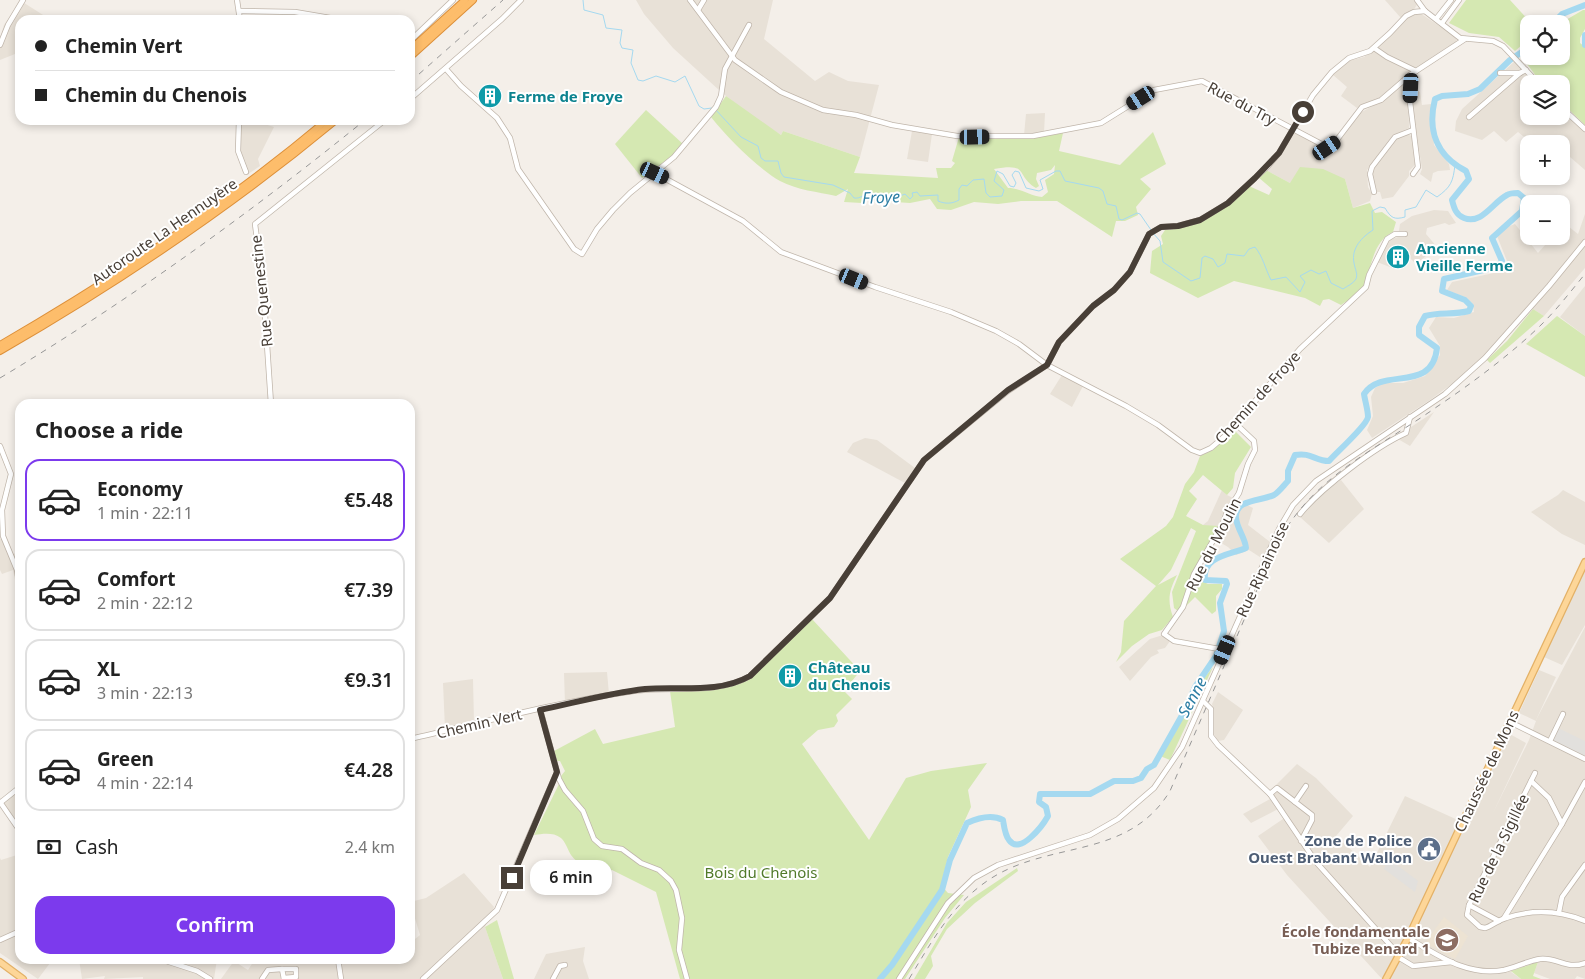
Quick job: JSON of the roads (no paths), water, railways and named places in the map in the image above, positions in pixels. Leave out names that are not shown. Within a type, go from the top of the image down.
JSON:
[{"type":"highway","points":[[415,45],[465,0]]},
{"type":"highway","points":[[415,52],[473,0]]},
{"type":"highway","name":"Autoroute La Hennuyère","points":[[0,345],[155,248],[271,164],[321,125]]},
{"type":"highway","name":"Autoroute La Hennuyère","points":[[0,351],[157,253],[274,169],[330,125]]},
{"type":"main road","name":"Chaussée de Mons","points":[[1386,979],[1408,938],[1585,562]]},
{"type":"main road","points":[[0,962],[23,979]]},
{"type":"street","points":[[0,45],[8,25],[24,0]]},
{"type":"street","points":[[236,0],[239,15]]},
{"type":"street","points":[[415,36],[453,0]]},
{"type":"street","points":[[415,95],[446,69],[520,0]]},
{"type":"street","name":"Rue du Try","points":[[690,0],[731,55],[775,88],[804,103],[822,110],[957,136],[1033,136],[1101,123],[1154,90],[1202,81],[1327,148],[1336,141],[1362,107],[1381,100],[1410,75],[1462,39]]},
{"type":"street","points":[[698,10],[704,0]]},
{"type":"street","points":[[1436,19],[1451,0]]},
{"type":"street","points":[[1442,23],[1459,0]]},
{"type":"street","points":[[1419,2],[1425,11],[1462,39],[1493,41],[1511,53],[1530,75]]},
{"type":"street","name":"Chemin Vert","points":[[415,738],[644,689],[719,686],[742,681],[750,676],[830,598],[924,460],[980,416],[1008,390],[1047,365],[1059,342],[1093,306],[1114,290],[1130,272],[1151,232],[1161,227],[1178,226],[1200,220],[1228,203],[1268,166],[1313,95],[1332,72],[1349,58],[1365,55],[1374,48],[1406,16],[1414,12],[1419,2]]},
{"type":"street","points":[[239,11],[295,12],[313,15]]},
{"type":"street","points":[[1414,12],[1425,11]]},
{"type":"street","points":[[446,69],[497,118],[510,138],[518,169],[576,252],[582,254],[597,228],[613,210],[680,150],[715,108],[720,100],[725,68],[749,25]]},
{"type":"street","points":[[1374,48],[1387,57],[1416,71]]},
{"type":"street","points":[[1500,73],[1526,70]]},
{"type":"street","points":[[1469,117],[1520,72]]},
{"type":"street","points":[[1410,75],[1413,130],[1418,167],[1413,174]]},
{"type":"street","points":[[1570,115],[1585,129]]},
{"type":"street","points":[[239,125],[238,151],[246,172]]},
{"type":"street","name":"Rue Quenestine","points":[[271,399],[263,285],[255,224],[379,125]]},
{"type":"street","points":[[1374,192],[1370,174],[1372,167],[1395,137],[1413,130]]},
{"type":"street","name":"Chemin de Froye","points":[[655,173],[743,221],[776,250],[875,288],[977,322],[1012,340],[1047,365],[1126,406],[1197,452],[1211,448],[1236,424],[1311,338],[1366,287],[1369,275],[1387,239],[1395,234],[1405,234]]},
{"type":"street","name":"Rue Ripainoise","points":[[899,979],[955,895],[985,871],[1017,858],[1078,840],[1105,827],[1131,810],[1154,788],[1175,760],[1279,528],[1293,505],[1316,480],[1445,394],[1485,358],[1550,286],[1585,242]]},
{"type":"street","points":[[1300,514],[1322,490],[1375,452],[1406,433],[1410,417]]},
{"type":"street","name":"Rue du Moulin","points":[[1223,650],[1174,641],[1164,634],[1183,607],[1190,582],[1223,522],[1226,512],[1239,493],[1248,464],[1256,450],[1254,441],[1236,424]]},
{"type":"street","points":[[0,446],[11,474],[2,510],[2,537],[15,566]]},
{"type":"street","points":[[1203,701],[1211,709],[1210,736],[1270,794],[1316,862],[1399,956],[1413,966],[1452,962]]},
{"type":"street","points":[[540,710],[561,785],[583,811],[598,842],[602,846],[622,849],[641,863],[664,873],[671,881],[681,907],[679,950],[687,979]]},
{"type":"street","points":[[1550,741],[1563,714]]},
{"type":"street","points":[[1510,722],[1585,758]]},
{"type":"street","points":[[423,979],[497,910],[557,772]]},
{"type":"street","name":"Rue de la Sigillée","points":[[1499,921],[1487,928],[1482,928],[1467,916],[1469,905],[1535,773]]},
{"type":"street","name":"Rue de la Sigillée","points":[[1531,781],[1549,798],[1562,824]]},
{"type":"street","points":[[1504,918],[1568,814],[1585,782]]},
{"type":"street","points":[[1295,802],[1306,786]]},
{"type":"street","points":[[1270,794],[1277,788],[1313,818],[1301,841]]},
{"type":"street","points":[[15,791],[0,803],[15,824]]},
{"type":"street","points":[[1559,912],[1562,897],[1585,865]]},
{"type":"street","points":[[1469,905],[1499,921],[1504,918],[1531,912],[1559,912],[1585,921]]},
{"type":"street","points":[[0,940],[15,933]]},
{"type":"street","points":[[1408,938],[1464,968],[1489,972],[1505,970],[1540,959],[1548,959],[1567,966],[1585,963]]},
{"type":"street","points":[[177,964],[197,970],[210,979]]},
{"type":"street","points":[[338,964],[340,979]]},
{"type":"street","points":[[553,979],[560,966],[565,965]]},
{"type":"street","points":[[262,979],[268,970],[282,969],[296,969],[296,976],[284,979],[282,969]]},
{"type":"waterway","name":"Froye","points":[[583,0],[584,10],[603,15],[606,28],[622,30],[620,43],[622,48],[633,50],[631,63],[638,80],[643,81],[656,76],[675,82],[685,76],[699,106],[704,109],[712,108]]},
{"type":"waterway","name":"Senne","points":[[1561,15],[1585,5]]},
{"type":"waterway","name":"Senne","points":[[1585,35],[1585,45]]},
{"type":"waterway","name":"Senne","points":[[880,979],[892,965],[942,890],[950,860],[967,823],[985,817],[1003,820],[1009,840],[1014,844],[1019,844],[1031,837],[1048,816],[1046,807],[1039,802],[1040,794],[1090,794],[1114,781],[1133,781],[1141,778],[1147,769],[1154,765],[1185,710],[1195,687],[1216,656],[1224,631],[1220,603],[1227,584],[1226,581],[1205,580],[1205,572],[1212,561],[1246,548],[1236,518],[1239,507],[1278,492],[1288,481],[1288,471],[1295,455],[1300,454],[1329,461],[1366,421],[1368,414],[1364,394],[1372,386],[1383,381],[1406,378],[1426,371],[1433,362],[1437,348],[1419,335],[1419,327],[1425,316],[1469,311],[1471,306],[1465,300],[1442,291],[1444,279],[1497,267],[1502,261],[1492,238],[1522,211],[1524,198],[1518,193],[1508,194],[1482,216],[1476,218],[1464,218],[1457,213],[1452,200],[1469,179],[1466,171],[1448,158],[1441,150],[1437,141],[1432,122],[1435,99],[1442,96],[1468,94],[1480,89],[1510,60],[1520,53]]},
{"type":"waterway","name":"Froye","points":[[715,109],[741,137],[758,146],[761,158],[765,161],[778,161],[784,177],[833,185],[850,193],[854,198],[869,194],[892,197],[905,194],[910,199],[913,196],[912,193],[917,192],[920,196],[938,195],[938,201],[951,203],[959,200],[959,189],[962,185],[967,186],[973,180],[984,179],[986,193],[990,197],[1002,196],[1004,190],[994,181],[997,171],[1003,174],[1010,186],[1014,187],[1016,183],[1012,175],[1015,171],[1019,172],[1026,188],[1039,191],[1043,189],[1040,180],[1056,171],[1060,171],[1065,181],[1099,188],[1103,191],[1107,204],[1116,206],[1119,219],[1122,220],[1137,213],[1140,214],[1151,230]]},
{"type":"waterway","name":"Froye","points":[[1153,233],[1160,241],[1163,262],[1191,281],[1200,278],[1202,258],[1205,256],[1213,259],[1218,267],[1225,263],[1227,254],[1244,256],[1249,249],[1255,247],[1271,280],[1286,277],[1300,292],[1305,282],[1300,276],[1311,270],[1319,274],[1326,271],[1331,283],[1343,289],[1352,284],[1356,279],[1354,252],[1361,240],[1373,230],[1372,211],[1380,207],[1385,208],[1393,217],[1405,217],[1405,210],[1416,207],[1426,190],[1437,197],[1448,187],[1452,180],[1455,165]]},
{"type":"railway","points":[[415,78],[503,0]]},
{"type":"railway","points":[[0,378],[48,349],[187,255],[277,189],[359,125]]},
{"type":"railway","points":[[909,979],[944,924],[965,900],[990,879],[1013,867],[1110,839],[1133,828],[1153,813],[1170,791],[1276,546],[1291,522],[1308,501],[1347,466],[1451,397],[1519,345],[1549,317],[1585,274]]},
{"type":"place","name":"Ferme de Froye","points":[[490,96]]},
{"type":"place","name":"Ancienne Vieille Ferme","points":[[1398,257]]},
{"type":"place","name":"Château du Chenois","points":[[790,676]]},
{"type":"place","name":"Zone de Police Ouest Brabant Wallon","points":[[1429,849]]},
{"type":"place","name":"École fondamentale Tubize Renard 1","points":[[1447,940]]},
{"type":"park label","name":"Bois du Chenois","points":[[761,872]]}]
